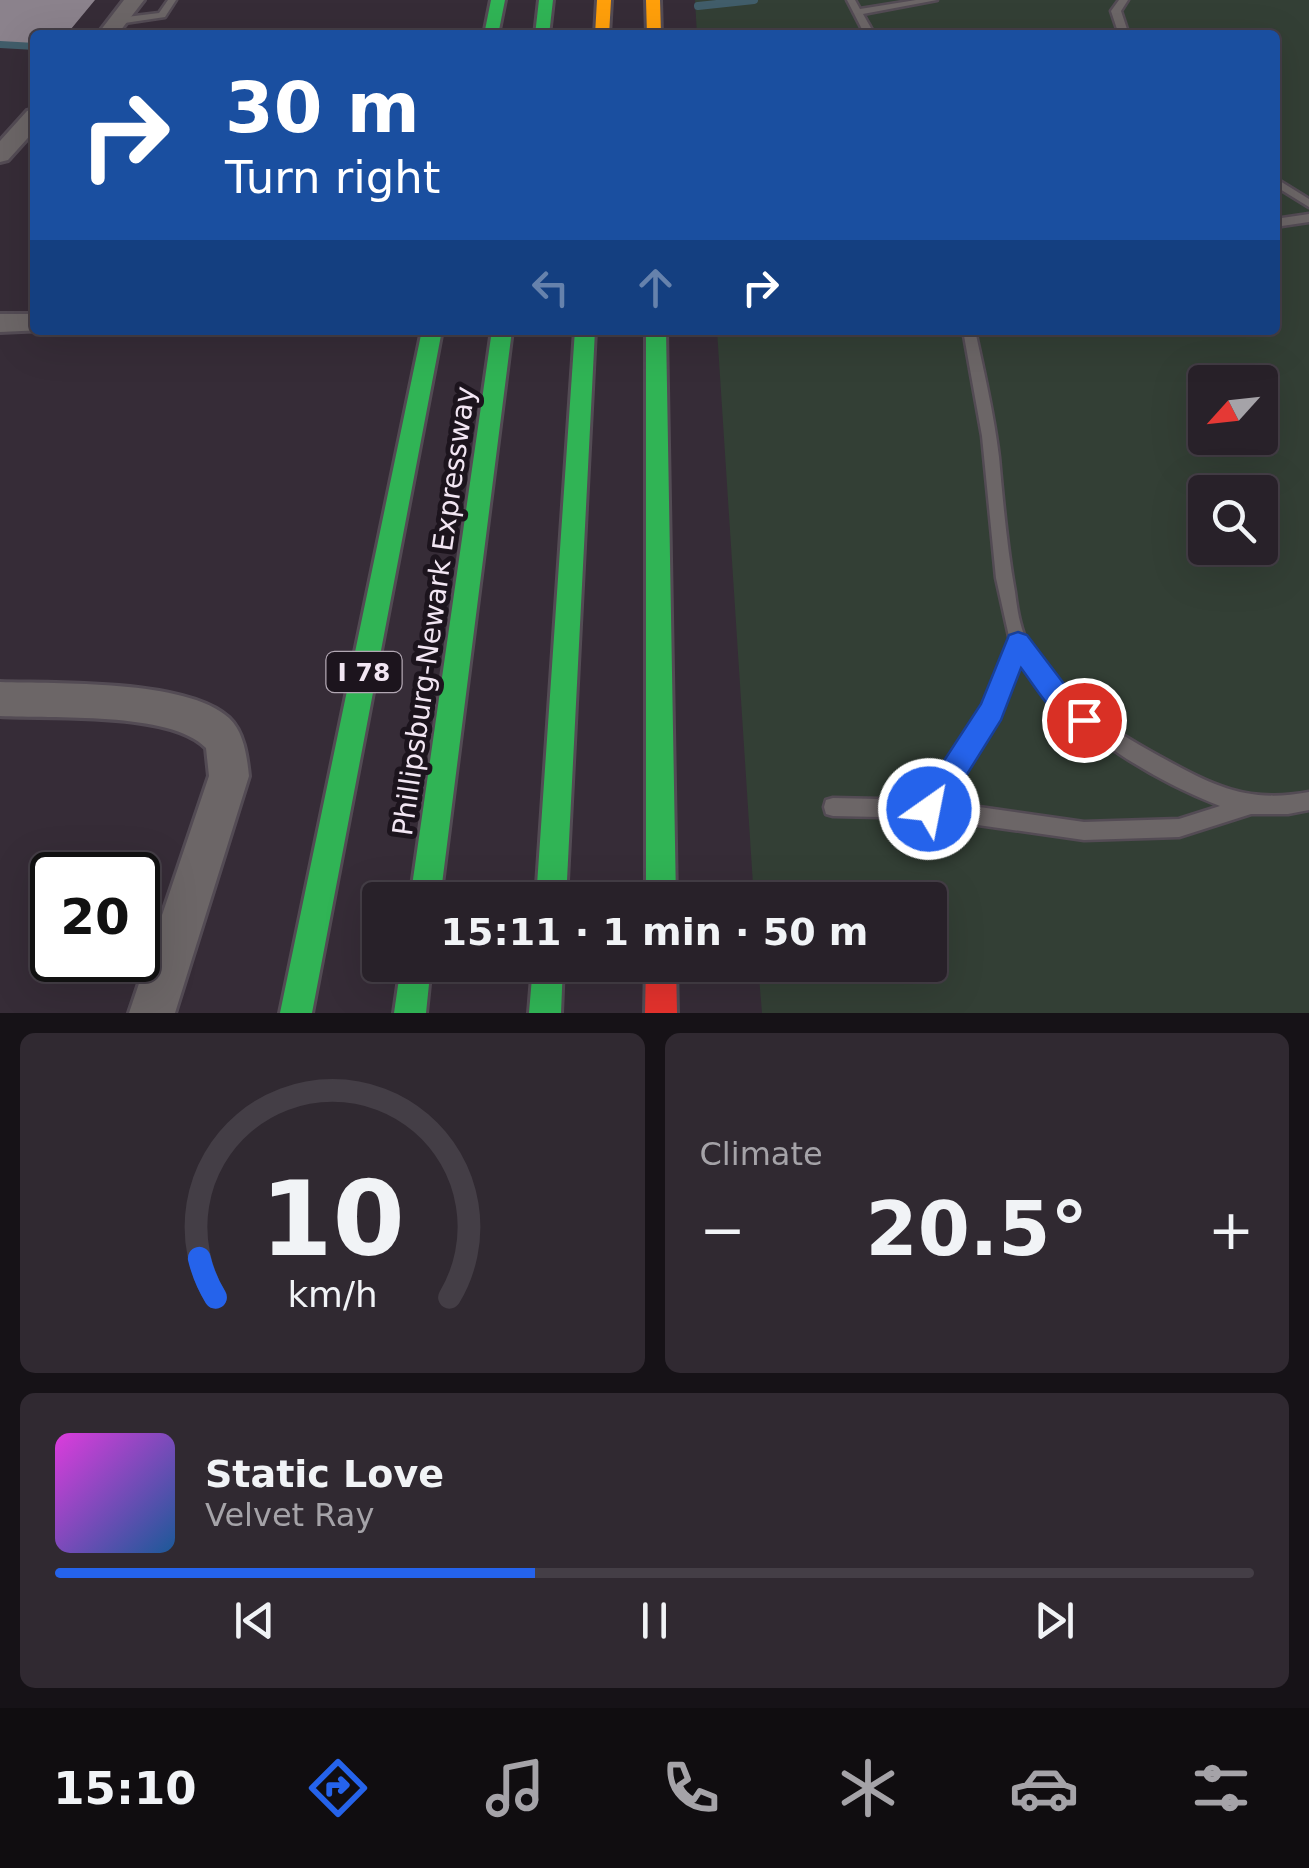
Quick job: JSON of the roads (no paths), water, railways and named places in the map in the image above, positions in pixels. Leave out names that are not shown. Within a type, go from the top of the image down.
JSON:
[{"type":"highway","points":[[492,30],[498,0]]},
{"type":"highway","points":[[543,30],[546,0]]},
{"type":"highway","points":[[602,30],[604,0]]},
{"type":"highway","points":[[654,0],[654,30]]},
{"type":"highway","name":"Phillipsburg-Newark Expressway","points":[[296,1013],[431,335]]},
{"type":"highway","name":"Phillipsburg-Newark Expressway","points":[[427,882],[501,335]]},
{"type":"highway","points":[[552,882],[585,335]]},
{"type":"highway","points":[[656,335],[660,882]]},
{"type":"highway","points":[[410,1013],[414,982]]},
{"type":"highway","points":[[545,1013],[547,982]]},
{"type":"highway","points":[[661,982],[662,1013]]},
{"type":"street","points":[[112,28],[134,0]]},
{"type":"street","points":[[0,155],[24,125]]},
{"type":"street","points":[[0,323],[30,323]]},
{"type":"street","points":[[0,699],[168,710],[198,717],[217,731],[227,752],[230,776],[152,1013]]},
{"type":"lane","points":[[112,28],[162,15],[172,0]]},
{"type":"lane","points":[[851,0],[868,30]]},
{"type":"lane","points":[[859,12],[933,0]]},
{"type":"lane","points":[[1122,30],[1116,11],[1124,0]]},
{"type":"lane","points":[[1280,184],[1309,204]]},
{"type":"lane","points":[[1280,222],[1309,218]]},
{"type":"lane","points":[[970,335],[988,431],[1018,643],[1064,705],[1104,736],[1191,784],[1245,808]]},
{"type":"lane","points":[[929,809],[991,712],[1018,643]]},
{"type":"lane","points":[[833,807],[929,809],[1084,831],[1179,828],[1245,808],[1309,800]]},
{"type":"waterway","points":[[698,6],[754,0]]},
{"type":"waterway","points":[[0,44],[30,46]]}]
